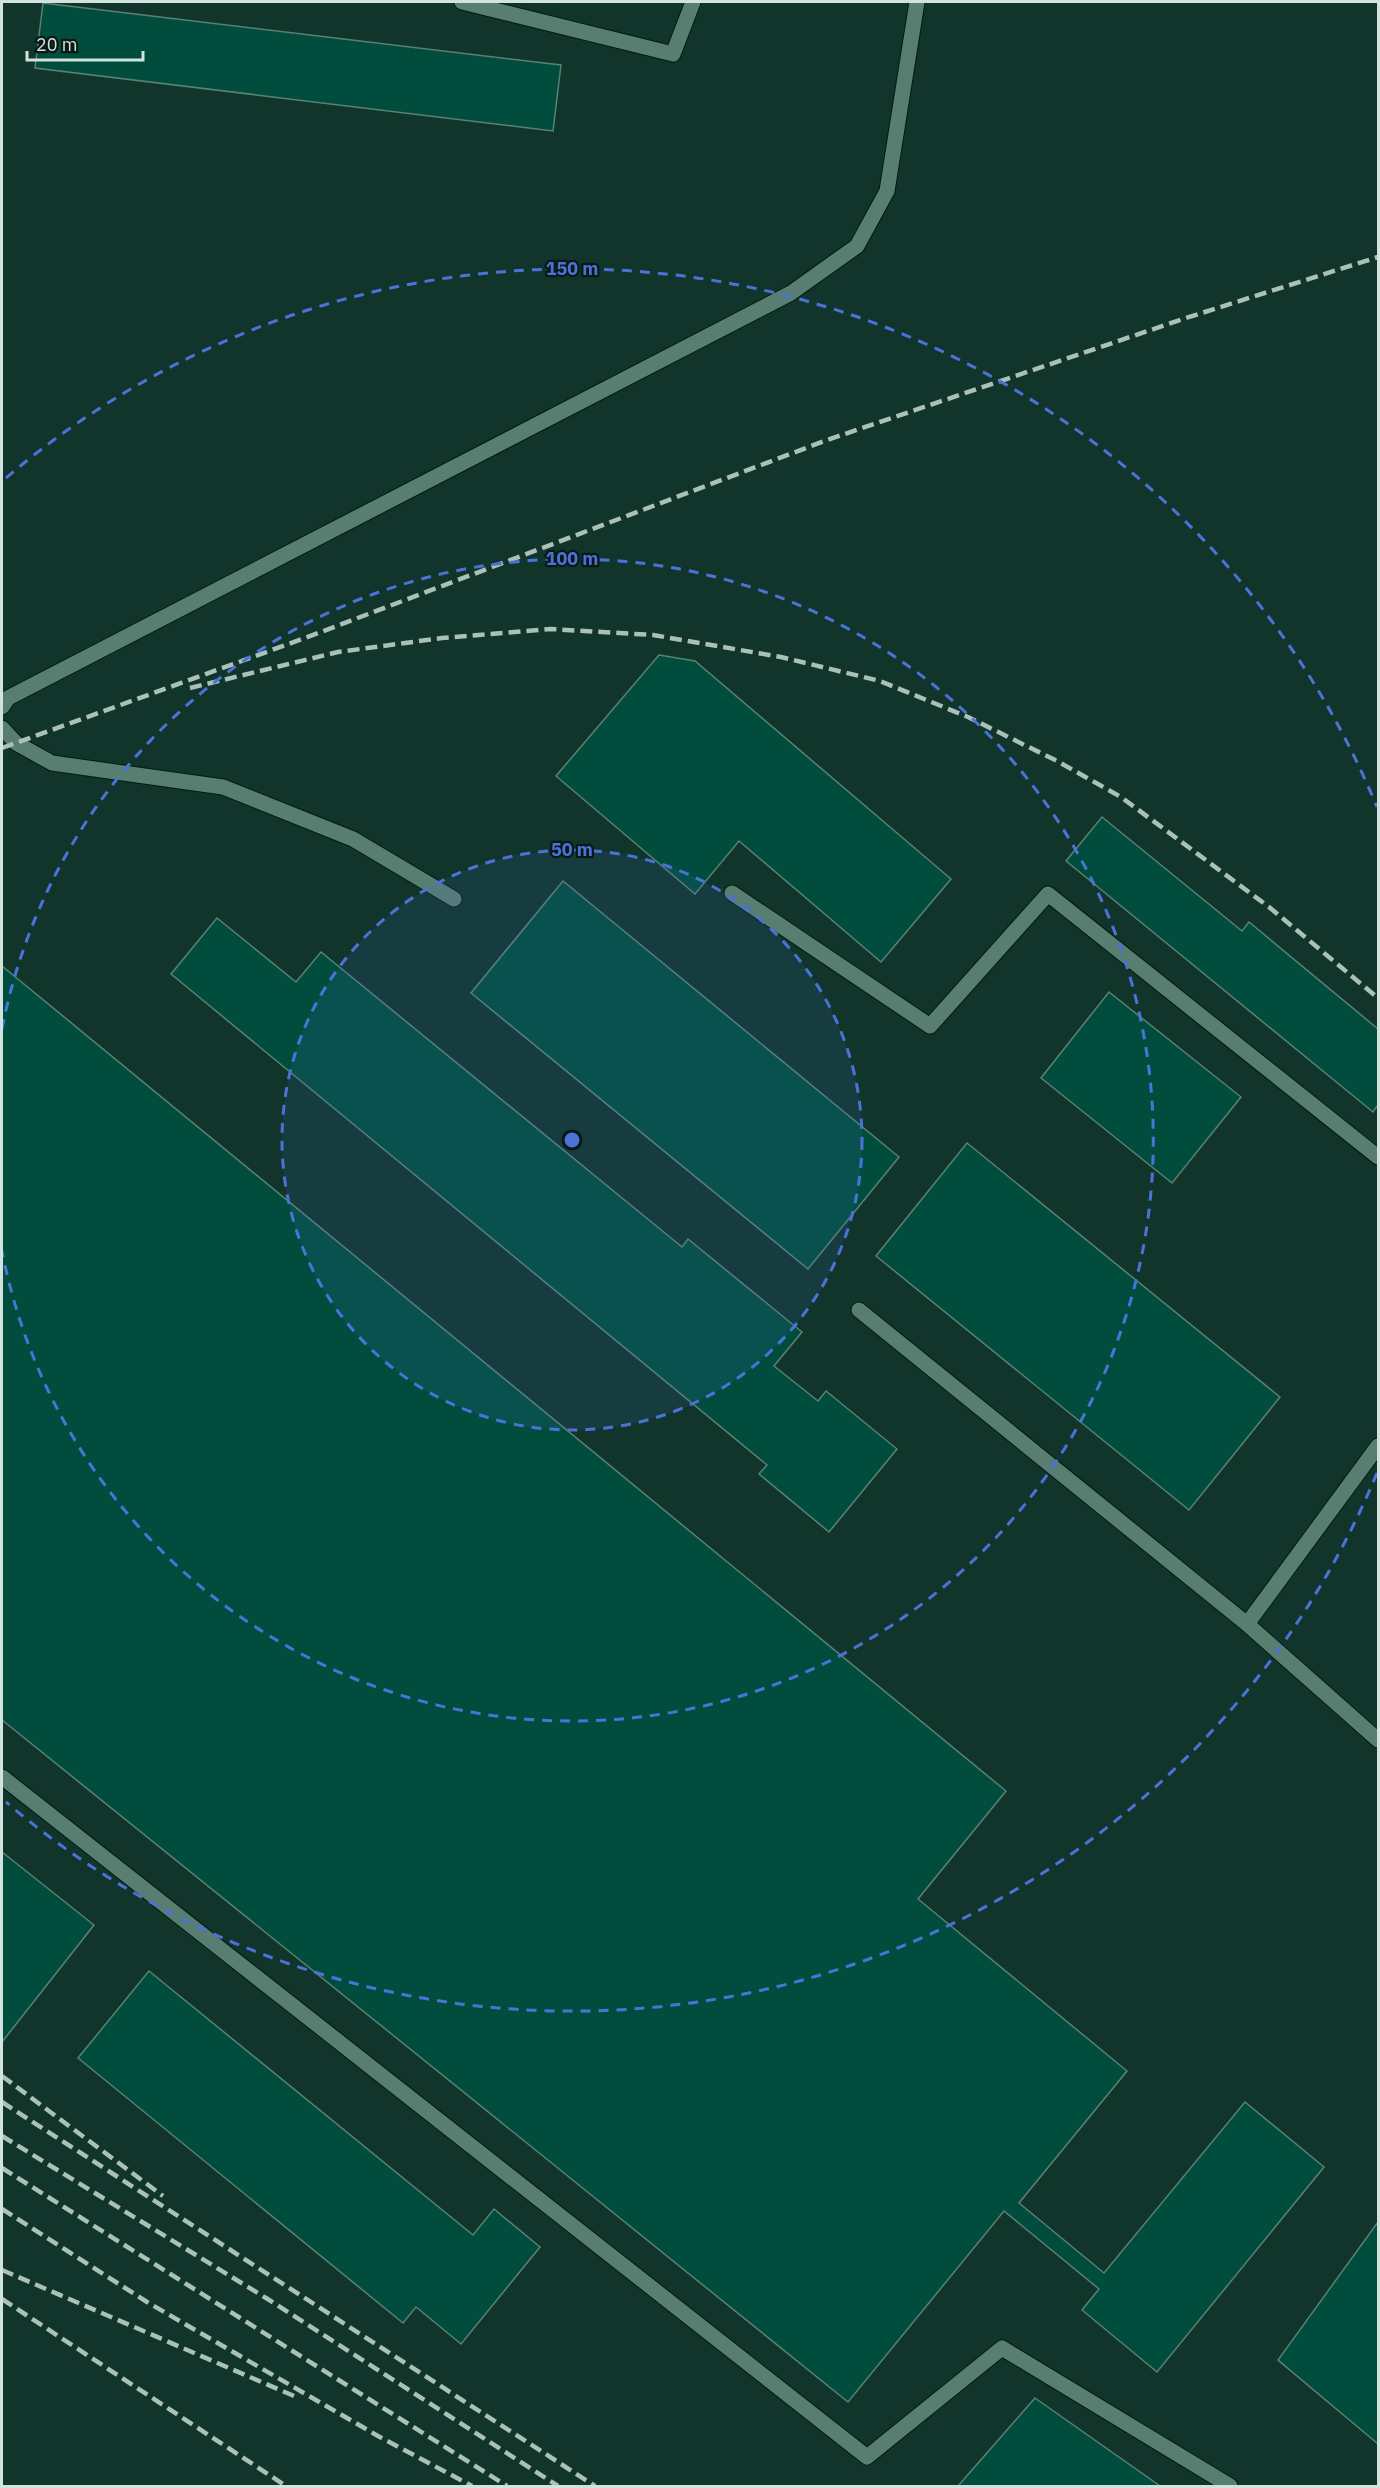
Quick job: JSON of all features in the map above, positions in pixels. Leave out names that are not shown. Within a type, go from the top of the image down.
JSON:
[{"type":"lane","points":[[462,2],[673,54],[693,2]]},
{"type":"lane","points":[[2,707],[8,698],[791,293],[857,246],[887,191],[917,2]]},
{"type":"lane","points":[[2,728],[16,743],[52,763],[223,787],[353,839],[454,899]]},
{"type":"lane","points":[[732,893],[930,1026],[1048,894],[1378,1157]]},
{"type":"lane","points":[[859,1310],[1247,1624],[1378,1740]]},
{"type":"lane","points":[[1247,1624],[1378,1446]]},
{"type":"lane","points":[[2,1777],[867,2457],[1002,2348],[1230,2487]]},
{"type":"building","points":[[43,3],[561,65],[553,131],[35,68]]},
{"type":"building","points":[[659,655],[695,661],[951,879],[881,962],[739,841],[695,894],[556,776]]},
{"type":"building","points":[[1102,817],[1242,931],[1249,922],[1378,1029],[1378,1105],[1373,1112],[1066,861]]},
{"type":"building","points":[[563,881],[899,1157],[808,1269],[471,993]]},
{"type":"building","points":[[217,918],[296,982],[321,952],[682,1247],[688,1239],[802,1332],[774,1366],[818,1401],[826,1391],[897,1449],[829,1532],[759,1474],[767,1465],[171,974]]},
{"type":"building","points":[[2,966],[1006,1791],[918,1899],[1127,2071],[1019,2203],[1104,2273],[1245,2102],[1324,2167],[1157,2372],[1082,2310],[1099,2289],[1004,2211],[848,2402],[2,1720]]},
{"type":"building","points":[[1109,992],[1241,1097],[1172,1183],[1041,1078]]},
{"type":"building","points":[[967,1143],[1280,1397],[1189,1510],[876,1256]]},
{"type":"building","points":[[2,1852],[94,1925],[2,2042]]},
{"type":"building","points":[[149,1971],[473,2235],[494,2209],[540,2247],[461,2344],[416,2307],[403,2323],[78,2058]]},
{"type":"building","points":[[1378,2222],[1378,2444],[1278,2360]]},
{"type":"building","points":[[1035,2398],[1160,2486],[958,2486]]},
{"type":"railway","points":[[2,748],[305,638],[827,440],[1186,318],[1378,257]]},
{"type":"railway","points":[[190,688],[338,652],[442,638],[550,629],[653,635],[781,657],[880,681],[968,717],[1057,761],[1121,797],[1269,907],[1378,998]]},
{"type":"railway","points":[[2,2076],[163,2196]]},
{"type":"railway","points":[[2,2102],[595,2486]]},
{"type":"railway","points":[[2,2136],[266,2298],[558,2486]]},
{"type":"railway","points":[[2,2168],[507,2486]]},
{"type":"railway","points":[[2,2209],[147,2302],[378,2436],[472,2486]]},
{"type":"railway","points":[[2,2270],[294,2396]]},
{"type":"railway","points":[[2,2299],[286,2486]]}]
